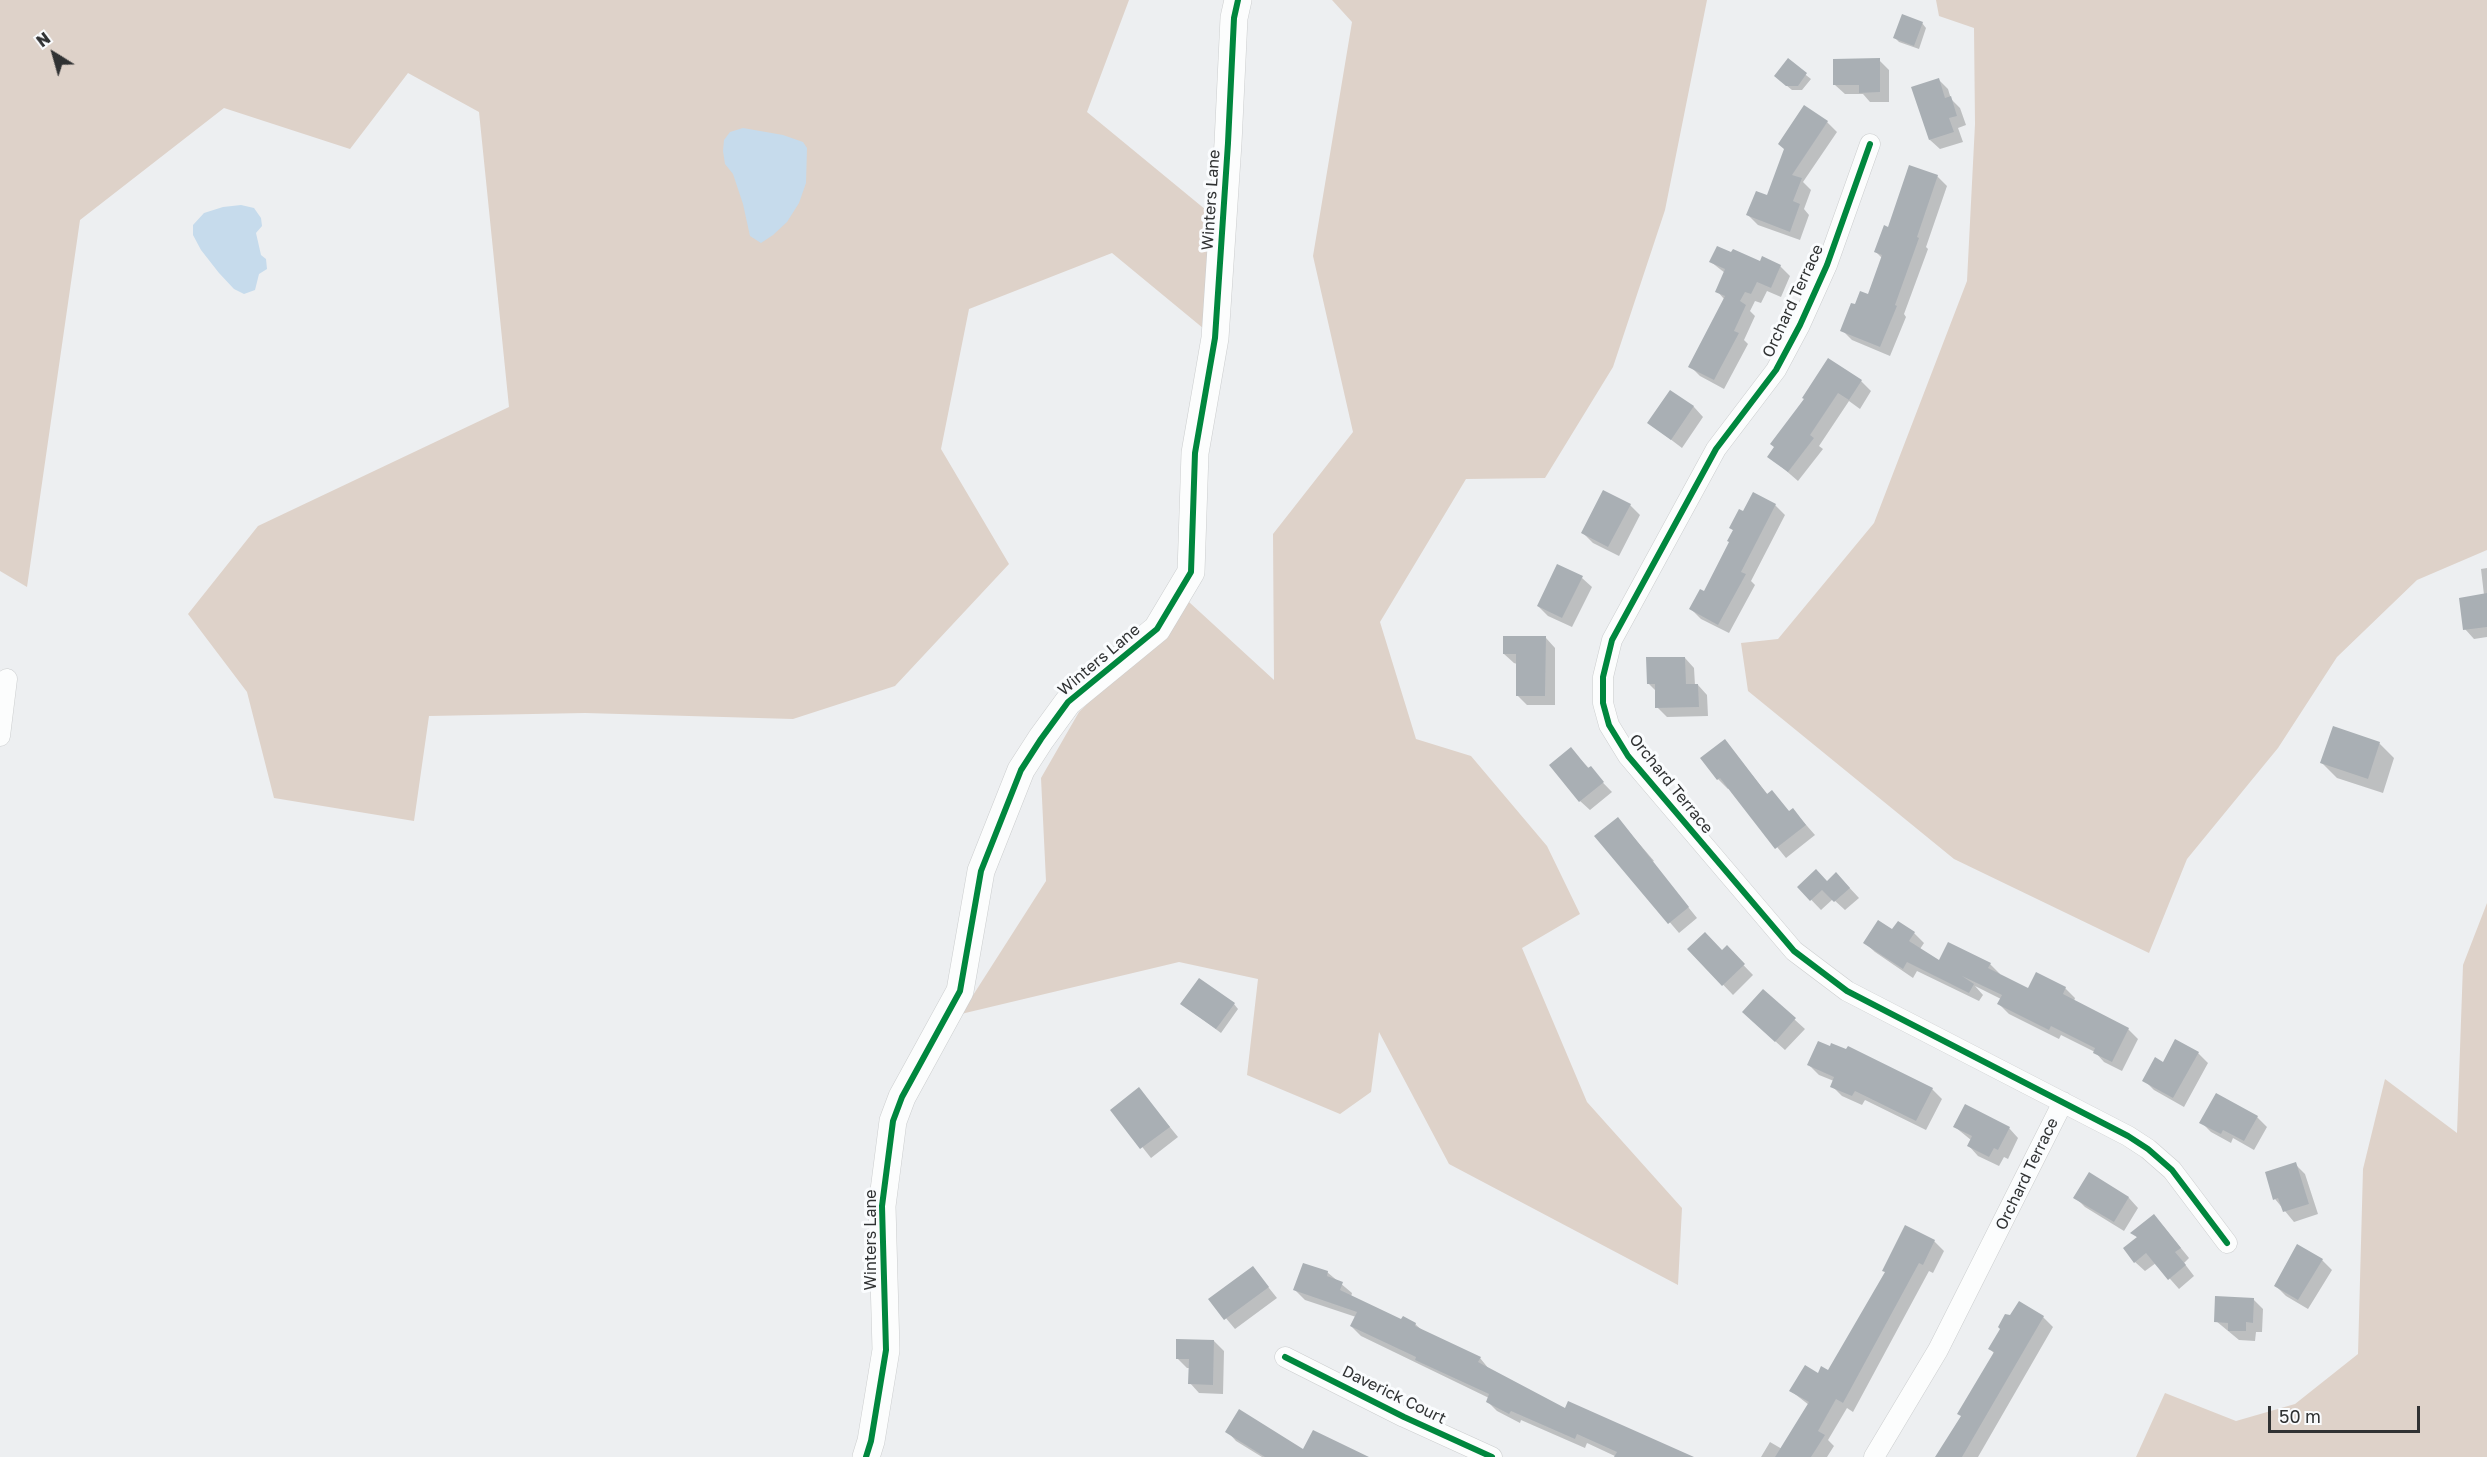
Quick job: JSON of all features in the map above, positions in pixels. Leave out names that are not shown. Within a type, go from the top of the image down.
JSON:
[{"type":"street","name":"Winters Lane","points":[[866,1457],[871,1441],[886,1350],[882,1206],[893,1121],[902,1097],[960,991],[985,861],[1021,770],[1041,739],[1068,702],[1157,629],[1191,572],[1195,453],[1215,338],[1234,18],[1238,0]]},
{"type":"street","name":"Orchard Terrace","points":[[1870,144],[1827,265],[1800,325],[1776,370],[1716,449],[1612,640],[1604,677],[1603,703],[1609,725],[1628,756],[1794,951],[1847,991],[2063,1102],[1938,1350],[1874,1457]]},
{"type":"street","points":[[0,736],[7,679]]},
{"type":"street","points":[[2063,1102],[2128,1136],[2160,1158],[2202,1208],[2227,1243]]},
{"type":"street","name":"Daverick Court","points":[[1285,1357],[1404,1417],[1492,1457]]},
{"type":"shaded area","points":[[0,0],[1129,0],[1087,112],[1223,224],[1215,338],[1112,253],[969,309],[941,449],[1009,564],[895,686],[793,719],[585,713],[429,716],[414,821],[274,798],[247,692],[188,614],[258,526],[509,407],[479,112],[408,73],[350,149],[224,108],[80,220],[27,587],[0,571]]},
{"type":"shaded area","points":[[1332,0],[1707,0],[1665,210],[1613,367],[1545,478],[1466,479],[1380,622],[1416,739],[1471,756],[1547,846],[1580,914],[1522,948],[1587,1102],[1682,1208],[1678,1285],[1449,1164],[1379,1032],[1371,1092],[1340,1114],[1247,1075],[1258,979],[1179,962],[961,1014],[1046,881],[1041,778],[1079,712],[1189,602],[1274,680],[1273,534],[1353,432],[1313,256],[1352,22]]},
{"type":"shaded area","points":[[1936,0],[2487,0],[2487,550],[2417,580],[2337,657],[2278,748],[2187,859],[2149,953],[1954,859],[1748,691],[1741,643],[1778,639],[1874,523],[1967,281],[1975,124],[1974,28],[1939,16]]},
{"type":"shaded area","points":[[2487,903],[2487,1457],[2136,1457],[2165,1393],[2236,1421],[2295,1404],[2358,1354],[2363,1169],[2385,1079],[2457,1133],[2463,965]]},
{"type":"water","points":[[743,128],[783,135],[803,142],[807,148],[806,183],[799,203],[787,222],[761,243],[750,236],[733,174],[725,164],[724,140],[730,132]]},
{"type":"water","points":[[241,205],[254,208],[261,218],[262,226],[256,233],[261,255],[266,259],[267,269],[259,274],[255,290],[244,294],[234,289],[219,273],[201,250],[193,235],[193,225],[204,213],[223,207]]},
{"type":"building","points":[[1902,14],[1923,22],[1914,46],[1893,38]]},
{"type":"building","points":[[1788,58],[1807,73],[1798,86],[1786,86],[1774,76]]},
{"type":"building","points":[[1880,58],[1880,92],[1859,93],[1859,85],[1833,85],[1833,59]]},
{"type":"building","points":[[1939,78],[1945,98],[1951,96],[1957,116],[1949,118],[1954,132],[1929,140],[1911,87]]},
{"type":"building","points":[[1804,105],[1828,121],[1792,175],[1802,178],[1793,201],[1800,204],[1790,232],[1746,215],[1756,191],[1767,195],[1784,149],[1778,144]]},
{"type":"building","points":[[1909,165],[1938,175],[1895,305],[1897,306],[1880,347],[1840,331],[1851,303],[1855,304],[1860,291],[1868,294],[1882,255],[1874,252],[1884,225],[1888,227]]},
{"type":"building","points":[[1717,246],[1731,252],[1733,249],[1760,261],[1762,256],[1781,265],[1771,288],[1757,282],[1751,294],[1745,292],[1740,301],[1746,305],[1734,331],[1739,333],[1714,380],[1688,367],[1725,296],[1715,292],[1725,269],[1709,262]]},
{"type":"building","points":[[1828,358],[1862,380],[1849,400],[1838,393],[1810,435],[1814,438],[1788,472],[1767,457],[1774,447],[1770,444],[1804,399],[1802,398]]},
{"type":"building","points":[[1670,390],[1694,406],[1671,440],[1647,423]]},
{"type":"building","points":[[1603,490],[1631,504],[1608,547],[1581,533]]},
{"type":"building","points":[[1753,492],[1776,504],[1741,572],[1746,574],[1718,625],[1689,609],[1700,589],[1704,591],[1729,542],[1727,541],[1733,530],[1729,528],[1739,509],[1743,511]]},
{"type":"building","points":[[1557,564],[1583,576],[1562,618],[1537,606]]},
{"type":"building","points":[[2487,593],[2487,627],[2463,630],[2459,598]]},
{"type":"building","points":[[1503,636],[1546,636],[1545,696],[1516,696],[1516,654],[1503,654]]},
{"type":"building","points":[[1646,657],[1685,657],[1686,684],[1698,684],[1699,707],[1655,708],[1655,684],[1647,684]]},
{"type":"building","points":[[2333,726],[2380,742],[2368,779],[2320,763]]},
{"type":"building","points":[[1725,739],[1767,794],[1772,790],[1789,811],[1793,808],[1806,825],[1775,849],[1720,778],[1717,780],[1700,758]]},
{"type":"building","points":[[1571,747],[1588,768],[1591,766],[1604,782],[1579,802],[1549,765]]},
{"type":"building","points":[[1618,817],[1689,907],[1668,924],[1594,836]]},
{"type":"building","points":[[1816,869],[1827,881],[1836,872],[1850,888],[1834,902],[1822,890],[1810,901],[1797,887]]},
{"type":"building","points":[[1878,920],[1892,929],[1898,921],[1915,932],[1909,941],[1939,960],[1948,942],[1991,963],[1988,968],[2028,988],[2036,972],[2066,987],[2063,994],[2129,1028],[2112,1062],[2093,1053],[2095,1048],[2051,1026],[2049,1030],[1997,1004],[2002,995],[1962,976],[1974,984],[1969,993],[1907,962],[1903,969],[1863,943]]},
{"type":"building","points":[[1705,932],[1722,950],[1727,945],[1745,964],[1722,986],[1687,949]]},
{"type":"building","points":[[1199,978],[1235,1003],[1216,1029],[1180,1004]]},
{"type":"building","points":[[1763,989],[1796,1018],[1775,1042],[1742,1012]]},
{"type":"building","points":[[2175,1039],[2199,1052],[2173,1098],[2142,1081],[2155,1057],[2163,1062]]},
{"type":"building","points":[[1818,1041],[1846,1049],[1848,1046],[1933,1088],[1916,1121],[1855,1091],[1852,1096],[1830,1087],[1834,1077],[1807,1065]]},
{"type":"building","points":[[1139,1087],[1170,1127],[1140,1149],[1110,1110]]},
{"type":"building","points":[[2216,1093],[2258,1116],[2244,1141],[2223,1130],[2221,1134],[2199,1123]]},
{"type":"building","points":[[1965,1104],[2010,1127],[1998,1150],[1994,1148],[1989,1157],[1967,1146],[1972,1136],[1953,1127]]},
{"type":"building","points":[[2296,1162],[2309,1204],[2283,1212],[2278,1198],[2273,1200],[2265,1172]]},
{"type":"building","points":[[2089,1172],[2129,1197],[2114,1222],[2073,1198]]},
{"type":"building","points":[[2154,1214],[2181,1248],[2175,1252],[2186,1265],[2168,1280],[2146,1253],[2134,1263],[2123,1248],[2137,1237],[2130,1233]]},
{"type":"building","points":[[1905,1225],[1935,1240],[1923,1265],[1919,1263],[1843,1403],[1836,1399],[1818,1431],[1825,1435],[1811,1457],[1775,1457],[1809,1402],[1789,1391],[1805,1365],[1818,1373],[1821,1366],[1828,1370],[1885,1272],[1882,1271]]},
{"type":"building","points":[[2297,1244],[2323,1259],[2298,1300],[2274,1286]]},
{"type":"building","points":[[1303,1263],[1328,1271],[1327,1276],[1343,1282],[1340,1290],[1401,1319],[1403,1316],[1416,1323],[1415,1326],[1481,1357],[1478,1362],[1565,1408],[1568,1401],[1694,1457],[1614,1457],[1617,1452],[1577,1434],[1575,1439],[1511,1411],[1509,1414],[1486,1402],[1489,1394],[1415,1360],[1416,1357],[1350,1326],[1357,1312],[1293,1290]]},
{"type":"building","points":[[1253,1266],[1269,1287],[1224,1320],[1208,1299]]},
{"type":"building","points":[[2215,1296],[2254,1298],[2253,1323],[2246,1322],[2246,1331],[2228,1331],[2228,1323],[2214,1322]]},
{"type":"building","points":[[2019,1301],[2044,1316],[1962,1457],[1935,1457],[1961,1416],[1957,1414],[1994,1352],[1988,1349],[2000,1329],[1998,1327],[2005,1314],[2010,1315]]},
{"type":"building","points":[[1176,1339],[1214,1340],[1213,1385],[1188,1384],[1189,1359],[1176,1359]]},
{"type":"building","points":[[1239,1409],[1303,1449],[1313,1430],[1369,1457],[1265,1457],[1225,1432]]},
{"type":"cycle path","points":[[866,1457],[871,1441],[886,1350],[882,1206],[893,1121],[902,1097],[960,991],[981,871],[1021,770],[1041,739],[1068,702],[1157,629],[1191,572],[1195,453],[1215,338],[1234,18],[1238,0]]},
{"type":"cycle path","points":[[1870,144],[1827,265],[1800,325],[1776,370],[1716,449],[1612,640],[1603,677],[1603,703],[1609,725],[1628,756],[1794,951],[1847,991],[2128,1136],[2148,1149],[2172,1170],[2227,1243]]},
{"type":"cycle path","points":[[1285,1357],[1404,1417],[1492,1457]]}]
